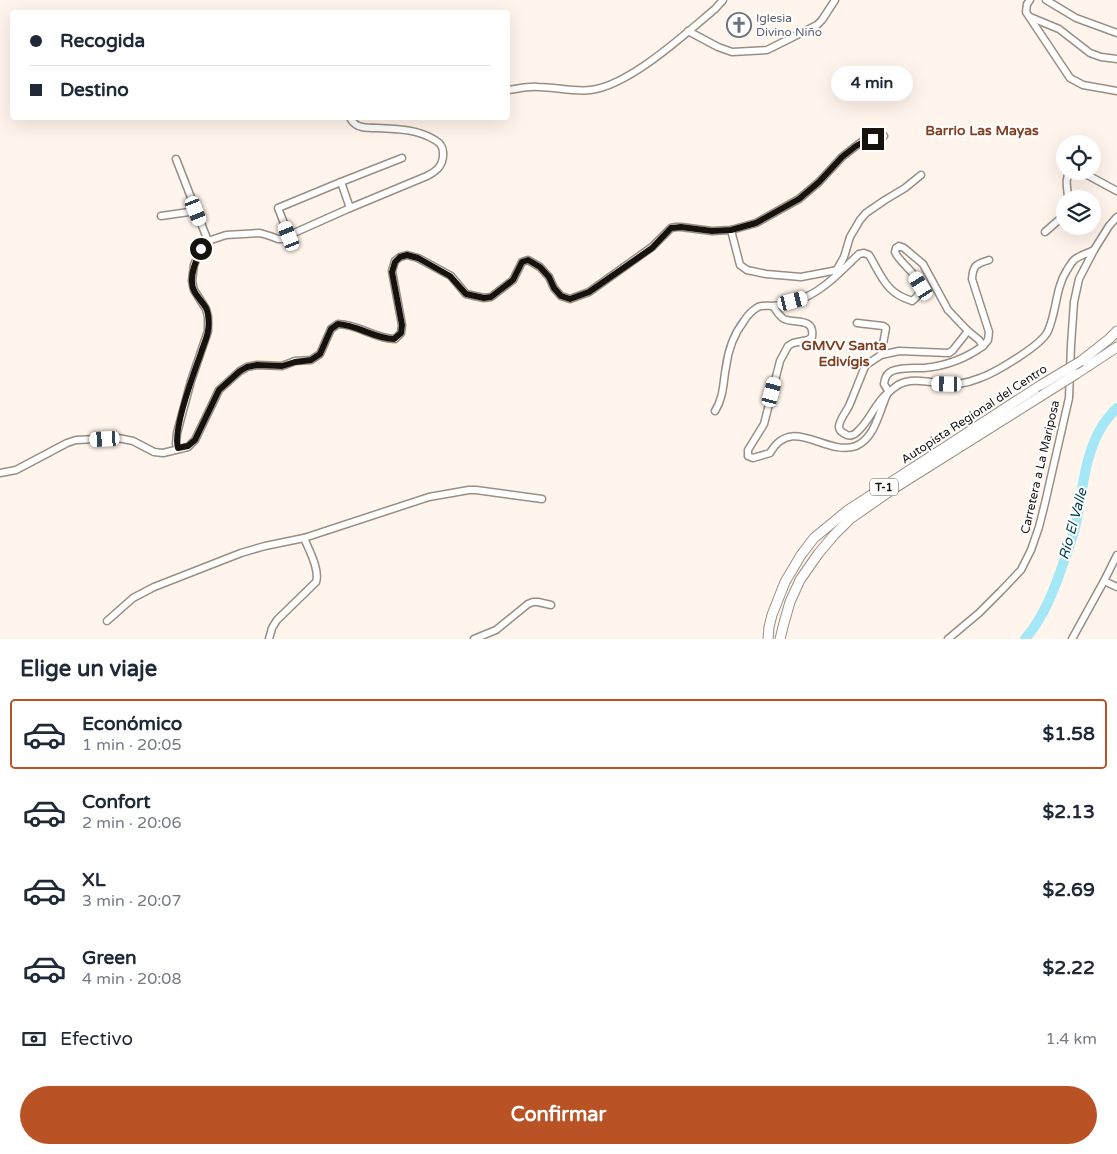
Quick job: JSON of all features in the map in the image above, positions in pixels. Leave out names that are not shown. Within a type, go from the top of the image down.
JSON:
[{"type":"highway","name":"Autopista Regional del Centro","points":[[768,639],[772,615],[785,582],[801,554],[814,538],[848,510],[1081,361],[1117,331]]},
{"type":"highway","name":"Autopista Regional del Centro","points":[[780,639],[790,602],[800,580],[834,534],[850,519],[893,489],[1117,348]]},
{"type":"highway","points":[[762,639],[769,627]]},
{"type":"street","points":[[510,90],[537,87],[583,91],[601,88],[628,76],[654,59],[715,9],[723,0]]},
{"type":"street","points":[[688,31],[718,48],[732,52],[767,50],[817,25],[835,0]]},
{"type":"street","points":[[1030,0],[1027,4],[1026,12],[1070,78],[1083,85],[1117,91]]},
{"type":"street","points":[[1046,0],[1076,18],[1117,33]]},
{"type":"street","points":[[1029,16],[1059,29],[1090,53],[1101,58],[1117,57]]},
{"type":"street","points":[[178,448],[176,444],[177,433],[191,381],[208,331],[206,309],[194,290],[192,281],[194,265],[201,249],[208,241],[226,235],[260,233],[282,239],[427,176],[437,170],[443,162],[444,153],[442,146],[428,136],[417,132],[363,128],[354,124],[351,120]]},
{"type":"street","points":[[0,473],[16,470],[76,440],[118,438],[133,441],[154,452],[163,452],[188,446],[195,440],[219,390],[247,367],[257,365],[282,366],[311,360],[320,354],[331,329],[338,324],[347,324],[385,339],[394,339],[401,333],[402,325],[392,272],[395,262],[400,257],[407,255],[418,258],[450,276],[466,294],[484,298],[491,297],[513,280],[522,262],[528,260],[540,267],[561,296],[570,299],[589,292],[652,248],[671,228],[681,227],[712,231],[731,230],[756,223],[799,199],[856,146],[884,136]]},
{"type":"street","points":[[289,236],[278,208],[402,158]]},
{"type":"street","points":[[176,159],[208,241]]},
{"type":"street","points":[[836,271],[844,257],[850,237],[866,213],[906,188],[921,175]]},
{"type":"street","points":[[1097,180],[1117,191]]},
{"type":"street","points":[[341,182],[350,208]]},
{"type":"street","points":[[161,216],[196,211]]},
{"type":"street","name":"Carretera a La Mariposa","points":[[948,639],[979,613],[1001,591],[1020,570],[1031,550],[1039,527],[1068,398],[1074,302],[1079,279],[1094,250],[1117,217]]},
{"type":"street","points":[[1045,232],[1056,222]]},
{"type":"street","points":[[731,230],[740,265],[747,270],[766,274],[801,277],[844,268]]},
{"type":"street","points":[[715,411],[724,389],[725,369],[734,339],[744,321],[756,308],[804,299],[834,280],[859,254],[864,252],[869,255],[891,290],[898,296],[912,301],[920,294],[921,286],[914,274],[895,252],[899,246],[904,248],[924,264],[948,310],[983,346]]},
{"type":"street","points":[[968,331],[949,353],[899,351],[881,356],[866,365],[839,424],[840,431],[848,435],[857,432],[874,411],[882,397],[899,384],[919,381],[936,384],[958,384],[981,378],[1001,368],[1028,350],[1043,339],[1048,332],[1058,292],[1064,276],[1074,260],[1094,250]]},
{"type":"street","points":[[772,306],[784,319],[806,323],[811,327],[812,336],[808,340],[788,346],[780,360],[764,424],[748,450],[748,456],[752,458],[770,453],[778,442],[789,436],[799,436],[843,448],[857,445],[868,437],[875,425],[888,392],[884,384],[885,376],[889,372],[950,363],[971,354],[988,340],[989,332],[972,280],[974,268],[977,264],[989,260]]},
{"type":"street","points":[[857,323],[886,328],[881,356]]},
{"type":"street","points":[[107,621],[133,598],[154,586],[249,550],[304,538],[429,497],[476,490],[542,499]]},
{"type":"street","points":[[269,639],[272,628],[277,620],[316,582],[316,570],[304,538]]},
{"type":"street","points":[[1072,639],[1117,555]]},
{"type":"street","points":[[1104,581],[1117,587]]},
{"type":"street","points":[[474,639],[496,630],[528,604],[533,602],[550,605]]},
{"type":"waterway","name":"Río El Valle","points":[[1025,639],[1038,621],[1053,592],[1075,528],[1084,476],[1091,451],[1102,426],[1117,408]]},
{"type":"place","name":"Iglesia Divino Niño","points":[[739,25]]},
{"type":"district","name":"Barrio Las Mayas","points":[[982,130]]},
{"type":"district","name":"GMVV Santa Edivígis","points":[[844,354]]},
{"type":"route","points":[[201,249],[194,265],[192,281],[194,290],[206,309],[208,331],[191,381],[177,433],[176,444],[178,448],[188,446],[195,440],[219,390],[247,367],[257,365],[282,366],[311,360],[320,354],[331,329],[338,324],[347,324],[385,339],[394,339],[401,333],[402,325],[392,272],[395,262],[400,257],[414,256],[450,276],[466,294],[484,298],[491,297],[513,280],[518,267],[522,262],[528,260],[540,267],[561,296],[570,299],[589,292],[652,248],[671,228],[681,227],[712,231],[731,230],[756,223],[799,199],[819,182],[842,157],[856,146],[873,139]]}]
